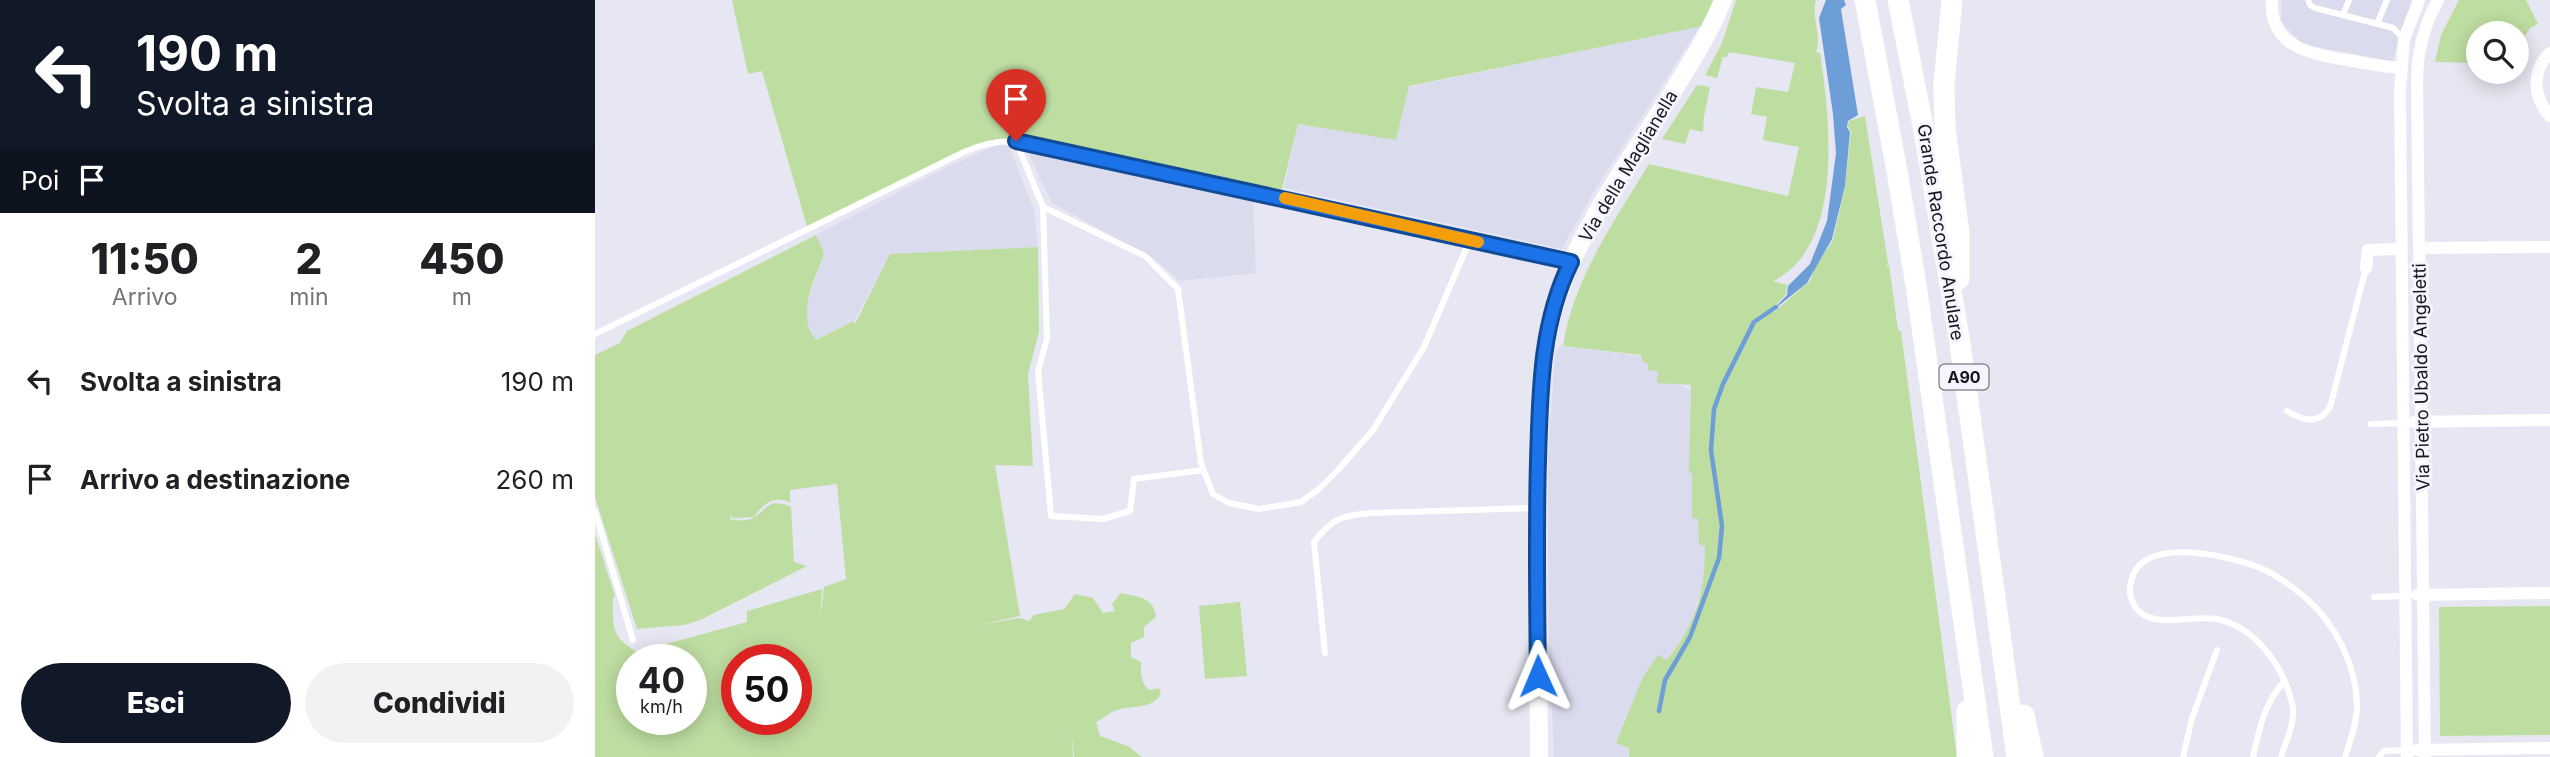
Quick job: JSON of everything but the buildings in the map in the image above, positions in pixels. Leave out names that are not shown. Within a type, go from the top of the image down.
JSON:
[{"type":"highway","name":"Grande Raccordo Anulare","points":[[1898,0],[1925,136],[1960,344],[2017,757]]},
{"type":"highway","points":[[1952,0],[1944,84],[1945,128],[1959,233],[1960,344]]},
{"type":"highway","name":"Grande Raccordo Anulare","points":[[1865,1],[1914,272],[1983,757]]},
{"type":"highway","points":[[2003,654],[2022,704],[2033,757]]},
{"type":"highway","points":[[1967,757],[1967,718],[1973,682]]},
{"type":"main road","name":"Via della Maglianella","points":[[1539,757],[1537,508],[1539,398],[1543,357],[1560,288],[1571,262],[1600,207],[1703,42],[1723,0]]},
{"type":"street","points":[[2272,0],[2277,28],[2296,47],[2331,58],[2401,68]]},
{"type":"street","name":"Via Pietro Ubaldo Angeletti","points":[[2407,754],[2401,68],[2404,39],[2419,0]]},
{"type":"street","name":"Via Pietro Ubaldo Angeletti","points":[[2425,753],[2417,70],[2424,33],[2438,0]]},
{"type":"street","points":[[2550,53],[2539,67],[2536,80],[2541,104],[2550,116]]},
{"type":"street","points":[[2419,248],[2550,247]]},
{"type":"street","points":[[2366,268],[2368,250],[2401,249]]},
{"type":"street","points":[[2403,423],[2550,420]]},
{"type":"street","points":[[2406,596],[2550,593]]},
{"type":"street","points":[[2407,754],[2550,748]]},
{"type":"lane","points":[[2308,0],[2315,8],[2393,28],[2404,39]]},
{"type":"lane","points":[[2343,15],[2349,0]]},
{"type":"lane","points":[[2377,24],[2387,0]]},
{"type":"lane","points":[[595,334],[971,149],[998,142],[1016,141],[1571,262]]},
{"type":"lane","points":[[1016,141],[1044,207],[1047,339],[1038,371],[1051,516],[1103,519],[1130,512],[1134,479],[1204,470]]},
{"type":"lane","points":[[1044,207],[1145,256],[1178,289],[1204,470],[1213,494],[1229,503],[1259,509],[1301,502],[1319,489],[1373,430],[1423,347],[1470,240]]},
{"type":"lane","points":[[2287,411],[2303,419],[2312,420],[2323,416],[2330,407],[2366,268]]},
{"type":"lane","points":[[2371,424],[2403,423]]},
{"type":"lane","points":[[1325,653],[1314,542],[1327,524],[1351,515],[1372,513],[1537,508]]},
{"type":"lane","points":[[595,511],[633,640]]},
{"type":"lane","points":[[2281,757],[2294,715],[2285,681],[2272,657],[2258,643],[2229,623],[2200,617],[2157,619],[2140,614],[2132,601],[2131,581],[2139,565],[2147,559],[2167,554],[2226,557],[2269,572],[2307,599],[2329,624],[2347,657],[2354,682],[2356,716],[2345,757]]},
{"type":"lane","points":[[2374,597],[2406,596]]},
{"type":"lane","points":[[2183,757],[2192,718],[2217,650]]},
{"type":"lane","points":[[2253,757],[2269,702],[2285,681]]},
{"type":"lane","points":[[2379,757],[2384,751],[2407,754]]},
{"type":"shaded area","points":[[2282,0],[2412,0],[2392,61],[2302,44],[2281,21]]},
{"type":"shaded area","points":[[1700,26],[1594,191],[1562,249],[1284,188],[1298,124],[1396,139],[1409,87]]},
{"type":"shaded area","points":[[999,144],[1009,146],[1034,210],[1038,247],[891,254],[854,321],[816,340],[809,332],[805,318],[824,253],[816,235],[947,167]]},
{"type":"shaded area","points":[[1026,148],[1253,196],[1256,273],[1180,281],[1153,258],[1052,203]]},
{"type":"shaded area","points":[[1560,346],[1659,358],[1676,383],[1698,394],[1702,532],[1710,563],[1691,623],[1660,673],[1635,723],[1628,757],[1554,757],[1549,649],[1548,457],[1555,353]]},
{"type":"green space","points":[[732,0],[1720,0],[1713,24],[1409,86],[1396,140],[1298,124],[1280,197],[1016,141],[977,147],[808,230],[762,71],[748,74]]},
{"type":"green space","points":[[1736,0],[1816,0],[1816,52],[1820,53],[1827,111],[1827,178],[1822,211],[1812,240],[1796,264],[1773,281],[1787,285],[1786,294],[1771,311],[1774,312],[1810,281],[1833,240],[1845,187],[1851,132],[1849,121],[1865,116],[1888,263],[1886,266],[1889,265],[1898,330],[1901,331],[1957,757],[1629,757],[1629,748],[1616,743],[1643,677],[1658,655],[1667,660],[1686,633],[1701,592],[1705,546],[1699,544],[1698,519],[1692,518],[1692,474],[1689,472],[1691,385],[1657,383],[1658,371],[1648,370],[1648,363],[1643,362],[1641,355],[1563,346],[1568,321],[1586,273],[1609,229],[1649,164],[1788,196],[1799,147],[1763,140],[1767,117],[1751,114],[1756,87],[1788,92],[1795,63],[1729,52],[1727,57],[1723,57],[1717,78],[1705,75],[1722,43]]},
{"type":"green space","points":[[2459,0],[2526,0],[2538,24],[2529,30],[2529,21],[2466,21],[2466,63],[2435,62],[2441,35]]},
{"type":"green space","points":[[1697,85],[1710,87],[1703,132],[1690,129],[1685,144],[1662,139]]},
{"type":"green space","points":[[816,235],[824,253],[809,297],[807,320],[816,340],[854,321],[855,324],[890,254],[1038,247],[1039,332],[1028,374],[1033,466],[995,465],[1020,616],[979,625],[1020,618],[1029,621],[1034,615],[1064,609],[1075,594],[1093,598],[1103,613],[1115,611],[1112,604],[1121,593],[1149,602],[1156,617],[1144,627],[1144,637],[1131,643],[1131,657],[1141,662],[1146,687],[1149,690],[1159,688],[1161,694],[1152,703],[1117,710],[1096,722],[1100,736],[1128,746],[1142,757],[1074,757],[1071,728],[1073,757],[595,757],[595,534],[615,596],[613,623],[626,644],[616,644],[616,735],[707,735],[707,644],[666,644],[747,622],[747,611],[822,589],[820,619],[824,587],[846,579],[837,484],[790,490],[790,502],[774,500],[761,508],[754,517],[773,504],[791,507],[794,562],[807,566],[700,620],[684,625],[637,629],[595,497],[595,355],[620,343],[627,331]],"holes":[[[732,514],[732,518],[754,517],[742,520],[730,519]]]},
{"type":"green space","points":[[1240,602],[1247,676],[1205,679],[1199,606]]},
{"type":"green space","points":[[2550,606],[2550,735],[2440,736],[2439,607]]},
{"type":"water","points":[[1826,0],[1844,0],[1846,5],[1841,9],[1858,115],[1848,121],[1850,132],[1845,186],[1832,239],[1807,283],[1772,311],[1787,295],[1788,286],[1810,264],[1827,221],[1836,153],[1819,18]]},
{"type":"waterway","points":[[1659,711],[1665,680],[1690,637],[1719,558],[1722,526],[1711,450],[1714,409],[1723,384],[1754,322],[1776,307]]},
{"type":"slow traffic","points":[[1285,198],[1478,242]]},
{"type":"route","points":[[1016,141],[1571,262],[1560,288],[1543,357],[1539,398],[1538,676]]}]
